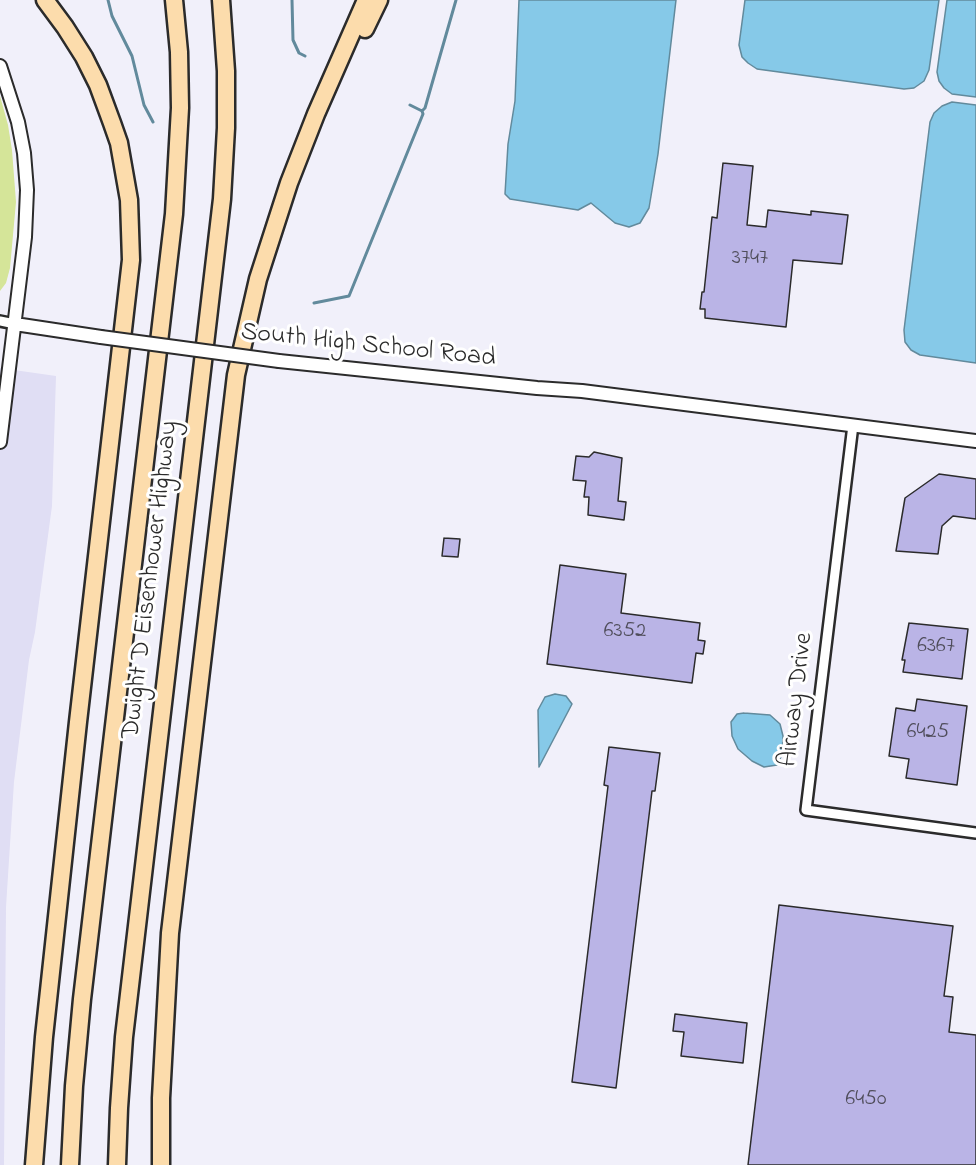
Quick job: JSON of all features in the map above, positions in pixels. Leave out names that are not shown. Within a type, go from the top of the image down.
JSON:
[{"type":"highway","points":[[34,1165],[42,1056],[76,733],[131,260],[129,200],[119,143],[98,85],[84,57],[45,0]]},
{"type":"highway","name":"Dwight D Eisenhower Highway","points":[[70,1165],[81,1009],[174,214],[180,99],[174,0]]},
{"type":"highway","name":"Dwight D Eisenhower Highway","points":[[117,1165],[118,1108],[124,1036],[222,199],[226,71],[220,0]]},
{"type":"highway","points":[[161,1165],[160,1098],[170,933],[236,375],[253,297],[274,227],[306,137],[366,0]]},
{"type":"highway","points":[[274,227],[379,0]]},
{"type":"street","points":[[0,66],[18,122],[27,179],[27,222],[0,442]]},
{"type":"street","points":[[0,321],[15,324]]},
{"type":"street","name":"South High School Road","points":[[15,324],[279,361],[513,386],[582,391],[976,441]]},
{"type":"street","name":"Airway Drive","points":[[853,424],[806,810],[976,833]]},
{"type":"shaded area","points":[[0,368],[56,376],[52,506],[14,782],[6,907],[4,1165],[0,1165]]},
{"type":"green space","points":[[0,96],[12,150],[16,202],[10,268],[6,283],[0,291]]},
{"type":"water","points":[[519,0],[676,0],[658,154],[649,208],[640,223],[629,227],[615,223],[591,203],[578,210],[510,199],[505,194],[508,144],[515,101]]},
{"type":"water","points":[[745,0],[939,0],[929,70],[924,81],[914,88],[904,89],[757,69],[742,57],[739,45]]},
{"type":"water","points":[[947,0],[976,0],[976,97],[952,94],[939,81],[937,72]]},
{"type":"water","points":[[952,102],[976,105],[976,363],[920,355],[911,350],[905,342],[904,330],[930,122],[934,113],[942,106]]},
{"type":"water","points":[[555,694],[566,696],[572,704],[539,767],[538,710],[545,697]]},
{"type":"water","points":[[737,714],[770,715],[780,724],[783,736],[782,755],[777,765],[764,767],[752,761],[738,749],[732,736],[731,722]]},
{"type":"building","points":[[723,163],[753,166],[747,225],[766,227],[768,210],[811,215],[811,211],[848,215],[842,264],[793,260],[786,327],[705,318],[705,309],[700,309],[712,217],[717,218]]},
{"type":"building","points":[[594,452],[622,458],[618,501],[626,502],[624,520],[588,515],[589,497],[584,497],[586,481],[573,480],[576,456],[589,457]]},
{"type":"building","points":[[939,474],[976,479],[976,519],[953,516],[942,526],[938,554],[896,551],[905,498]]},
{"type":"building","points":[[444,538],[460,539],[458,557],[442,556]]},
{"type":"building","points":[[560,565],[626,574],[621,613],[700,623],[698,640],[705,641],[703,654],[696,653],[692,683],[547,664]]},
{"type":"building","points":[[909,623],[968,629],[962,679],[903,672],[905,660],[902,660]]},
{"type":"building","points":[[917,699],[967,706],[957,785],[906,778],[909,759],[889,756],[896,708],[915,711]]},
{"type":"building","points":[[609,747],[660,753],[655,791],[652,791],[616,1088],[572,1082],[608,786],[604,785]]},
{"type":"building","points":[[779,905],[953,926],[944,996],[953,997],[949,1032],[976,1035],[976,1165],[748,1165]]},
{"type":"building","points":[[675,1014],[747,1023],[743,1063],[681,1056],[684,1032],[673,1031]]},
{"type":"waterway","points":[[108,0],[112,16],[132,56],[144,105],[153,122]]},
{"type":"waterway","points":[[292,0],[293,40],[299,53],[305,56]]},
{"type":"waterway","points":[[314,303],[349,296],[423,114],[456,0]]},
{"type":"waterway","points":[[410,105],[422,111]]}]
